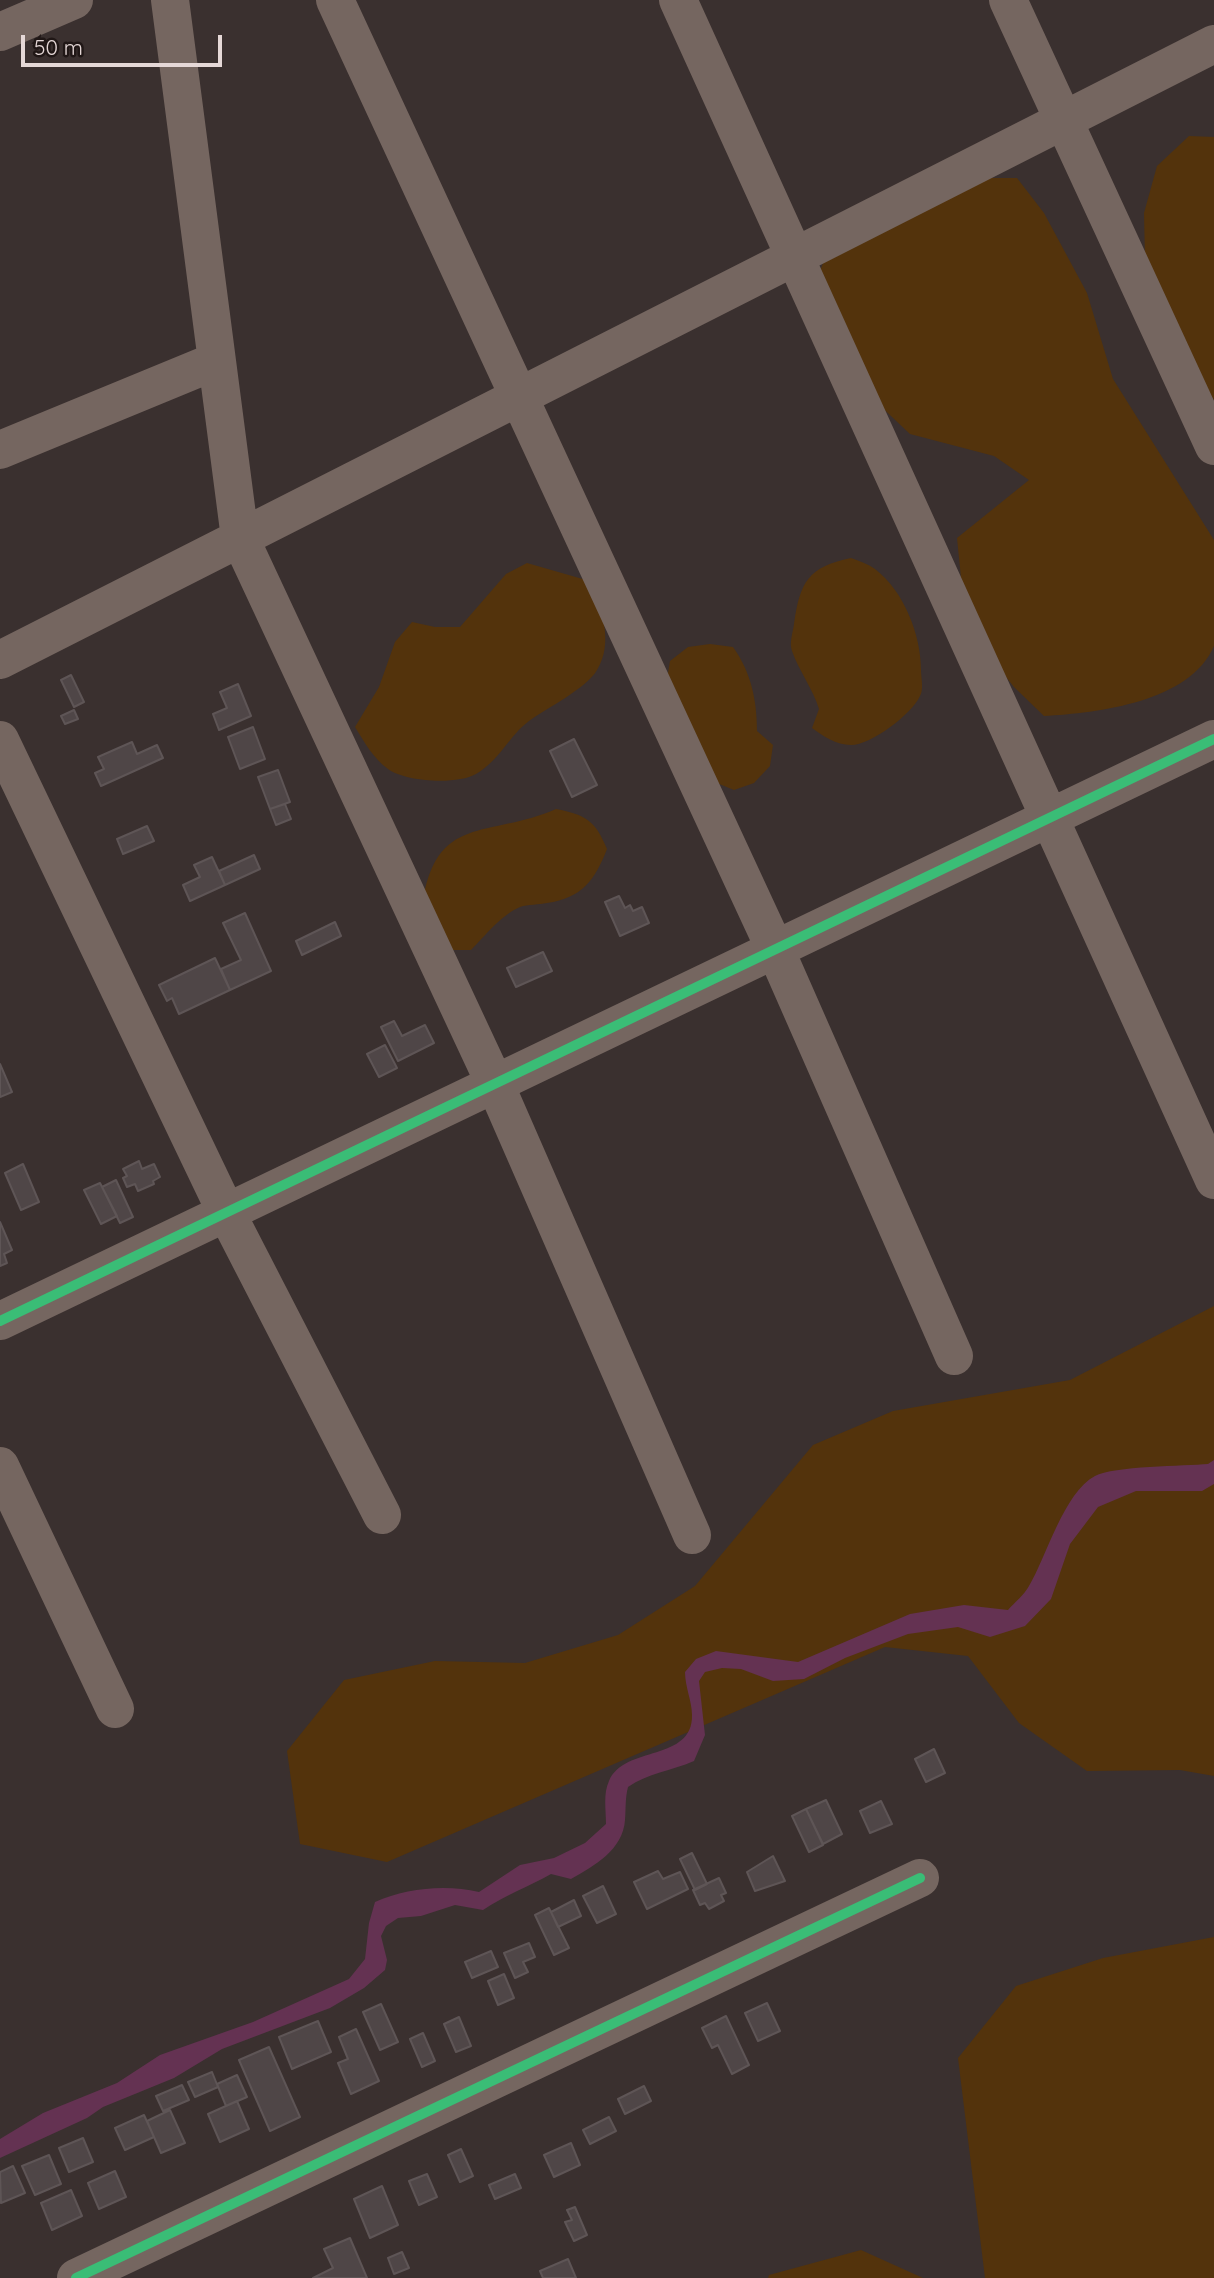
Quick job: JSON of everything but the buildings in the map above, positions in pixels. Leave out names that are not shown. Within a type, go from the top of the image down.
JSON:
[{"type":"street","points":[[0,32],[74,0]]},
{"type":"street","points":[[170,0],[240,538],[495,1084],[692,1535]]},
{"type":"street","points":[[335,0],[775,949],[954,1356]]},
{"type":"street","points":[[678,0],[1052,817],[1214,1180]]},
{"type":"street","points":[[1007,0],[1214,446]]},
{"type":"street","points":[[0,660],[1214,44]]},
{"type":"street","points":[[0,450],[216,361]]},
{"type":"street","points":[[0,1321],[1214,739]]},
{"type":"street","points":[[0,740],[226,1213],[382,1516]]},
{"type":"street","points":[[0,1466],[115,1709]]},
{"type":"street","points":[[76,2278],[920,1878]]},
{"type":"shaded area","points":[[1189,136],[1214,137],[1214,400],[1180,345],[1145,259],[1144,213],[1157,166]]},
{"type":"shaded area","points":[[968,178],[1017,178],[1044,213],[1087,293],[1113,379],[1214,540],[1214,646],[1202,665],[1185,680],[1140,701],[1090,712],[1044,716],[1014,687],[966,627],[957,538],[1029,480],[994,456],[910,434],[872,398],[819,274],[836,228]]},
{"type":"shaded area","points":[[851,558],[875,569],[902,601],[918,643],[922,687],[916,703],[900,719],[869,740],[845,745],[812,728],[819,709],[791,645],[796,609],[803,587],[825,566]]},
{"type":"shaded area","points":[[527,563],[593,582],[605,637],[605,648],[597,670],[576,691],[522,727],[491,762],[476,774],[445,781],[407,777],[388,769],[374,755],[355,727],[379,687],[395,642],[412,622],[435,627],[460,627],[506,574]]},
{"type":"shaded area","points":[[710,644],[733,647],[752,687],[757,731],[773,745],[770,766],[754,783],[734,790],[712,781],[662,709],[670,661],[688,647]]},
{"type":"shaded area","points":[[556,809],[588,820],[598,831],[607,849],[586,886],[559,901],[523,906],[513,911],[471,950],[449,950],[422,907],[429,877],[439,856],[452,842],[468,834]]},
{"type":"shaded area","points":[[1214,1306],[1214,1776],[1180,1770],[1087,1771],[1019,1723],[968,1656],[885,1647],[387,1862],[300,1844],[287,1751],[344,1680],[435,1661],[525,1663],[618,1635],[695,1586],[813,1445],[893,1411],[1070,1380]]},
{"type":"shaded area","points":[[1214,1460],[1214,1484],[1202,1491],[1136,1491],[1098,1507],[1070,1544],[1051,1599],[1025,1626],[990,1637],[958,1627],[908,1634],[845,1658],[804,1679],[773,1681],[741,1669],[722,1668],[705,1672],[699,1681],[705,1735],[694,1761],[644,1778],[628,1787],[623,1831],[613,1848],[598,1863],[571,1879],[551,1874],[483,1910],[455,1905],[421,1916],[398,1918],[386,1926],[381,1936],[387,1960],[385,1970],[364,1988],[330,2008],[222,2049],[174,2078],[103,2107],[87,2118],[0,2158],[0,2139],[43,2113],[117,2083],[160,2055],[253,2022],[349,1979],[365,1959],[369,1923],[375,1902],[400,1893],[426,1889],[453,1888],[479,1892],[520,1865],[554,1858],[585,1843],[606,1824],[606,1791],[617,1770],[628,1762],[670,1747],[682,1740],[689,1730],[692,1710],[685,1672],[696,1659],[716,1651],[798,1662],[910,1614],[964,1605],[1008,1610],[1029,1586],[1065,1510],[1084,1484],[1104,1473],[1133,1468],[1208,1464]]},
{"type":"shaded area","points":[[1214,1937],[1214,2278],[985,2278],[958,2058],[1016,1986],[1103,1958]]},
{"type":"shaded area","points":[[861,2250],[923,2278],[768,2278],[769,2275]]},
{"type":"cycle path","points":[[0,1321],[1214,739]]},
{"type":"cycle path","points":[[76,2278],[920,1878]]}]
